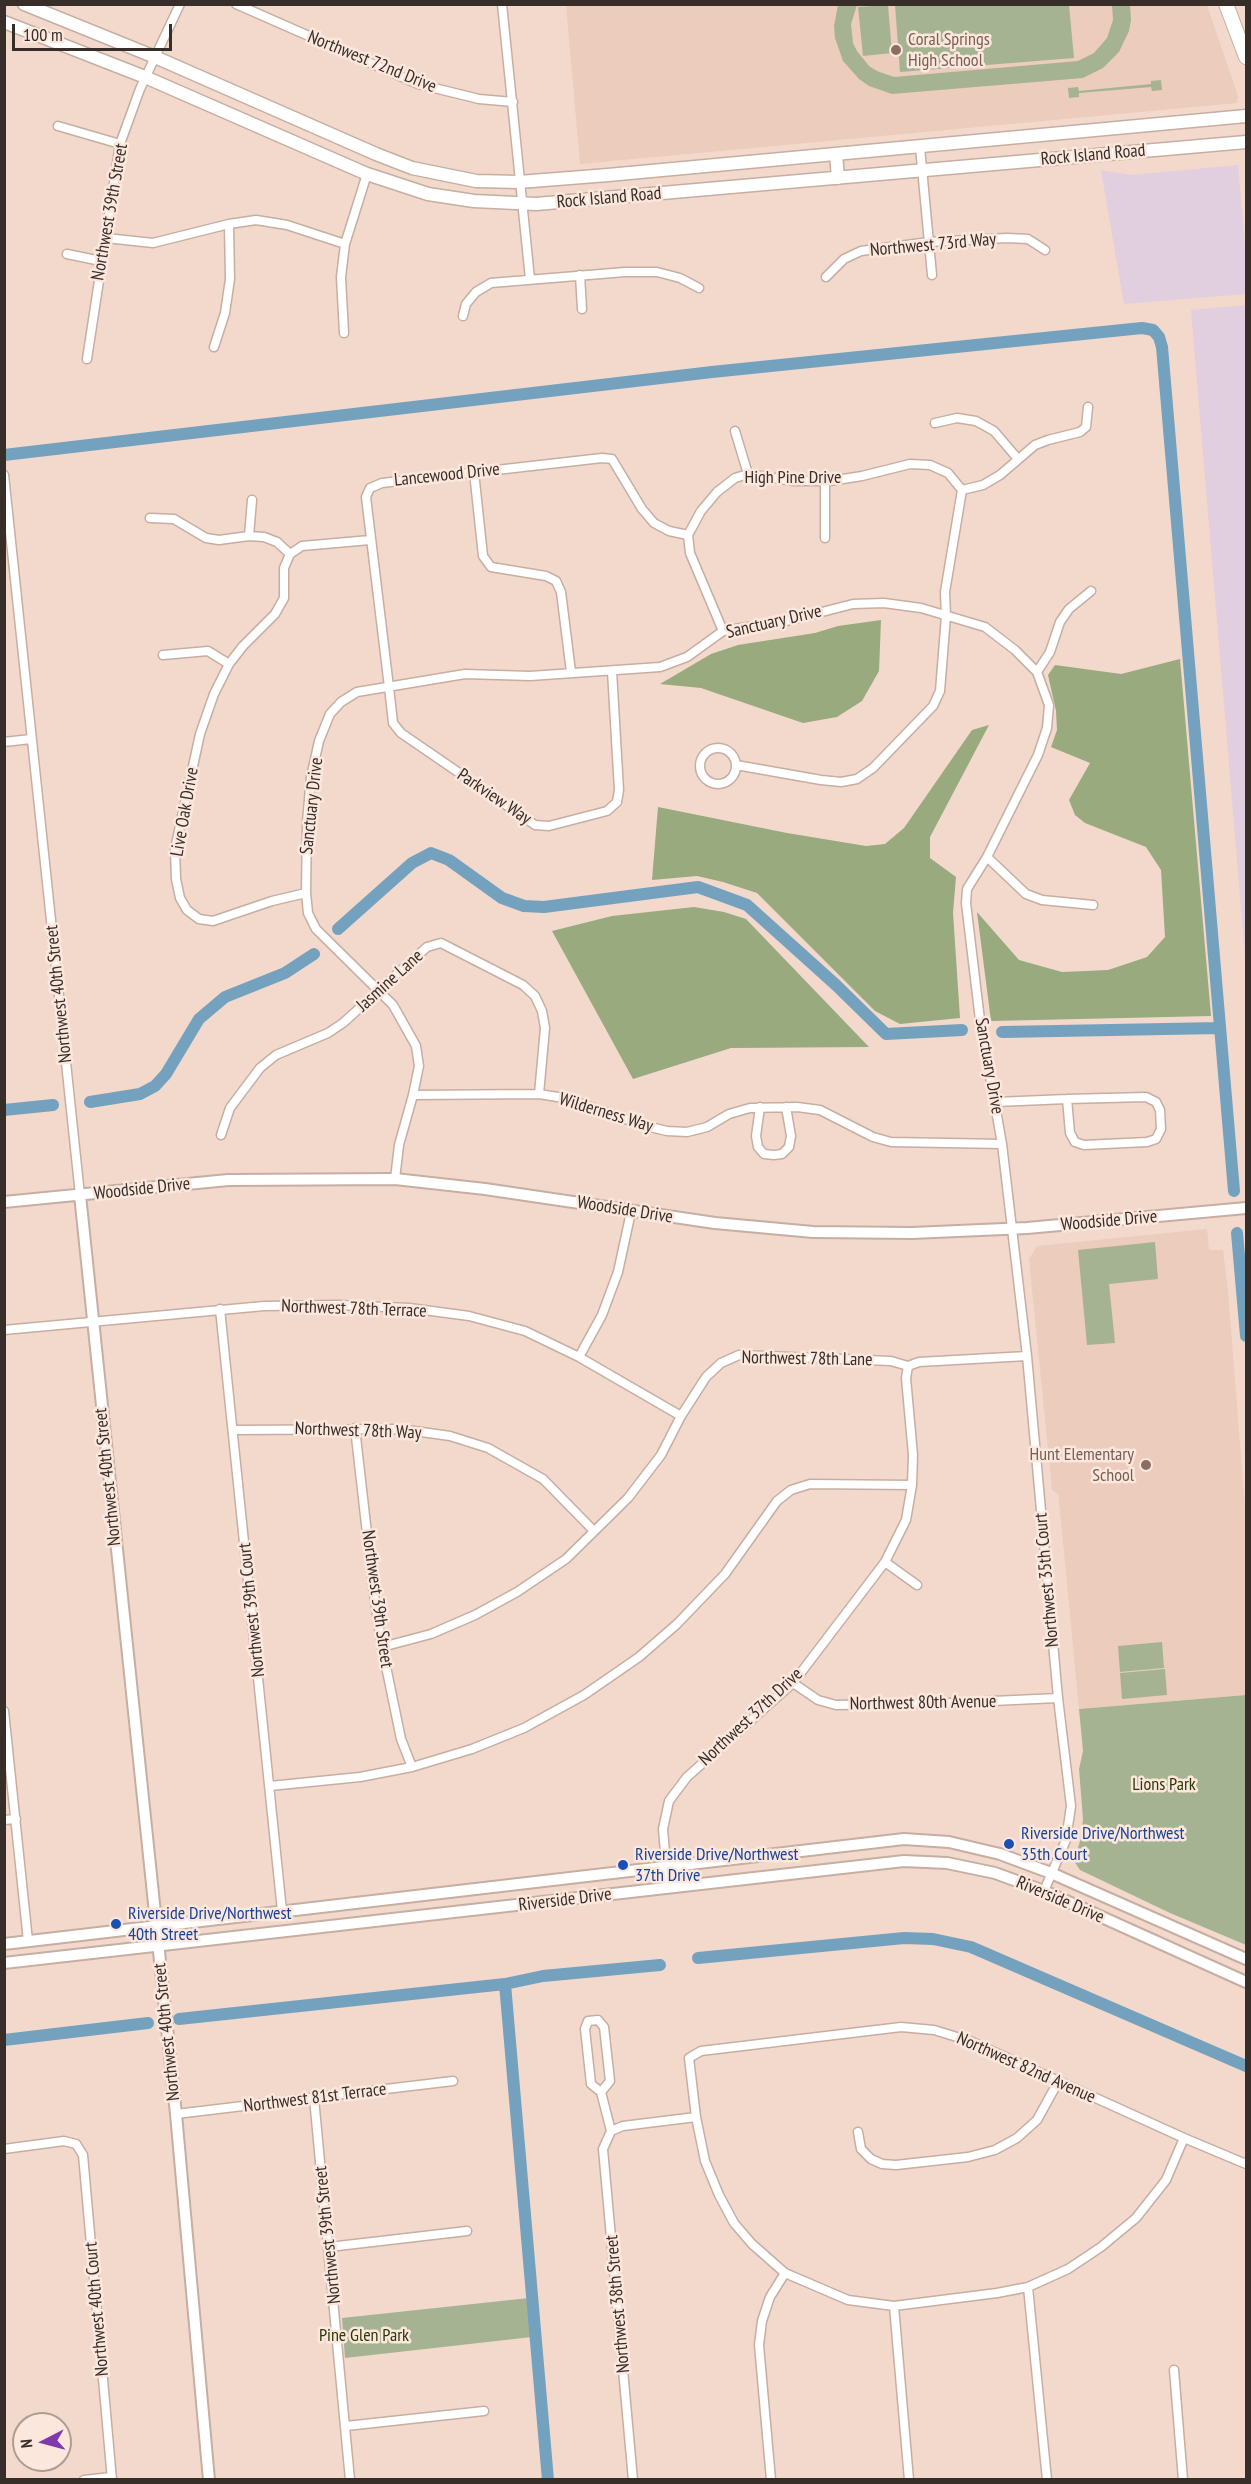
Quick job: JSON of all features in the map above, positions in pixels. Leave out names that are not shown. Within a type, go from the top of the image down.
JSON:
[{"type":"main road","name":"Rock Island Road","points":[[24,4],[155,57],[412,168],[476,180],[519,182],[1246,116]]},
{"type":"main road","points":[[1226,4],[1246,57]]},
{"type":"main road","name":"Rock Island Road","points":[[4,22],[69,45],[367,174],[428,194],[474,201],[522,204],[1246,142]]},
{"type":"main road","points":[[836,154],[838,178]]},
{"type":"street","name":"Northwest 39th Street","points":[[87,359],[120,144],[145,77],[180,4]]},
{"type":"street","name":"Northwest 72nd Drive","points":[[236,4],[418,84],[478,99],[513,102]]},
{"type":"street","points":[[502,4],[530,279]]},
{"type":"street","points":[[58,126],[120,144]]},
{"type":"street","points":[[920,147],[932,275]]},
{"type":"street","points":[[344,333],[340,277],[345,244],[367,174]]},
{"type":"street","points":[[105,238],[153,243],[229,224],[256,220],[287,225],[345,244]]},
{"type":"street","points":[[214,347],[225,313],[230,279],[229,224]]},
{"type":"street","name":"Northwest 73rd Way","points":[[826,277],[844,259],[861,251],[929,242],[1028,239],[1045,250]]},
{"type":"street","points":[[67,254],[101,261]]},
{"type":"street","points":[[464,316],[466,304],[476,292],[491,283],[580,275],[657,272],[680,278],[699,288]]},
{"type":"street","points":[[580,275],[582,309]]},
{"type":"street","points":[[736,765],[841,782],[857,779],[873,768],[933,706],[940,691],[946,616],[945,592],[962,490],[983,484],[1000,475],[1035,445],[1080,432],[1086,427],[1088,407]]},
{"type":"street","points":[[935,423],[957,418],[976,421],[994,431],[1018,459]]},
{"type":"street","points":[[735,431],[748,474]]},
{"type":"street","name":"Lancewood Drive","points":[[389,687],[370,540],[366,497],[370,488],[382,483],[602,458],[612,459],[642,509],[654,523],[669,531],[688,536]]},
{"type":"street","name":"High Pine Drive","points":[[688,536],[701,511],[717,492],[735,478],[748,474],[794,481],[825,481],[862,476],[910,464],[930,465],[948,473],[962,490]]},
{"type":"street","points":[[474,472],[483,556],[491,567],[546,576],[556,581],[561,592],[571,672]]},
{"type":"street","name":"Northwest 40th Street","points":[[4,475],[157,1927],[209,2480]]},
{"type":"street","points":[[825,481],[825,538]]},
{"type":"street","points":[[249,536],[252,500]]},
{"type":"street","points":[[150,518],[174,519],[206,538],[219,540],[249,536],[264,537],[277,542],[290,554],[302,546],[370,540]]},
{"type":"street","points":[[688,536],[690,554],[723,631]]},
{"type":"street","name":"Live Oak Drive","points":[[290,554],[284,568],[284,598],[275,614],[243,646],[230,664],[214,694],[200,734],[186,792],[175,849],[176,879],[180,898],[187,910],[199,920],[213,921],[272,901],[306,893]]},
{"type":"street","points":[[1037,672],[1050,652],[1060,622],[1069,609],[1091,591]]},
{"type":"street","name":"Sanctuary Drive","points":[[395,1179],[399,1145],[419,1066],[416,1046],[393,1005],[316,929],[308,913],[307,822],[311,777],[319,741],[330,714],[341,702],[357,692],[465,674],[530,676],[660,667],[687,657],[723,631],[791,620],[853,604],[884,603],[921,608],[984,627],[1014,650],[1037,672],[1049,705],[1047,728],[1038,755],[987,858],[967,889],[966,903],[980,1020],[996,1102],[1012,1229]]},
{"type":"street","points":[[163,655],[208,651],[230,664]]},
{"type":"street","name":"Parkview Way","points":[[389,687],[393,723],[401,733],[524,819],[535,825],[549,826],[607,811],[617,802],[619,790],[612,671]]},
{"type":"street","points":[[4,742],[31,739]]},
{"type":"street","points":[[714,748],[720,748],[731,754],[736,765],[729,780],[718,784],[708,781],[700,766],[704,755],[714,748]]},
{"type":"street","points":[[987,858],[1026,894],[1042,900],[1093,905]]},
{"type":"street","name":"Jasmine Lane","points":[[221,1135],[230,1108],[260,1068],[276,1055],[328,1033],[379,992],[427,948],[441,944],[523,985],[535,996],[544,1019],[539,1094]]},
{"type":"street","name":"Wilderness Way","points":[[413,1095],[539,1094],[564,1098],[646,1126],[667,1131],[687,1132],[707,1127],[729,1114],[760,1107],[786,1107],[820,1110],[873,1137],[891,1142],[1002,1144]]},
{"type":"street","points":[[996,1102],[1067,1099],[1146,1097],[1156,1102],[1160,1110],[1161,1129],[1156,1139],[1147,1142],[1084,1145],[1075,1142],[1070,1133],[1067,1099]]},
{"type":"street","points":[[760,1107],[756,1136],[758,1147],[764,1154],[774,1155],[782,1154],[789,1147],[791,1136],[786,1107]]},
{"type":"street","name":"Woodside Drive","points":[[4,1202],[234,1180],[395,1179],[485,1188],[715,1223],[813,1232],[912,1233],[1012,1229],[1246,1208]]},
{"type":"street","points":[[579,1357],[602,1315],[618,1272],[631,1212]]},
{"type":"street","name":"Northwest 35th Court","points":[[1012,1229],[1027,1356],[1058,1698],[1071,1806],[1066,1840],[1044,1891]]},
{"type":"street","name":"Northwest 78th Terrace","points":[[4,1330],[220,1309],[339,1305],[409,1308],[470,1316],[525,1331],[579,1357],[681,1416]]},
{"type":"street","name":"Northwest 39th Court","points":[[220,1309],[282,1911]]},
{"type":"street","name":"Northwest 78th Lane","points":[[382,1647],[431,1634],[475,1615],[517,1592],[566,1559],[628,1498],[661,1455],[681,1416],[706,1377],[722,1363],[739,1355],[891,1361],[908,1366],[919,1362],[1027,1356]]},
{"type":"street","name":"Northwest 37th Drive","points":[[668,1888],[663,1829],[669,1801],[687,1777],[793,1683],[885,1562],[906,1520],[912,1485],[913,1455],[906,1378],[908,1366]]},
{"type":"street","name":"Northwest 39th Street","points":[[355,1428],[382,1647],[401,1739],[412,1767]]},
{"type":"street","name":"Northwest 78th Way","points":[[233,1430],[400,1429],[450,1436],[488,1448],[543,1479],[594,1531]]},
{"type":"street","points":[[270,1786],[360,1778],[412,1767],[472,1749],[524,1728],[584,1695],[639,1657],[677,1624],[725,1574],[777,1501],[791,1490],[810,1484],[912,1485]]},
{"type":"street","points":[[885,1562],[917,1585]]},
{"type":"street","name":"Northwest 80th Avenue","points":[[793,1683],[818,1700],[836,1705],[949,1704],[1058,1698]]},
{"type":"street","points":[[4,1712],[28,1941]]},
{"type":"street","points":[[4,1820],[15,1819]]},
{"type":"street","name":"Riverside Drive","points":[[4,1944],[904,1839],[949,1842],[1000,1854],[1051,1873],[1246,1959]]},
{"type":"street","name":"Riverside Drive","points":[[4,1964],[904,1861],[963,1866],[995,1873],[1044,1891],[1246,1982]]},
{"type":"street","name":"Northwest 38th Street","points":[[601,2092],[610,2081],[604,2027],[598,2020],[588,2021],[585,2029],[591,2084],[601,2092],[611,2131],[603,2150],[633,2480]]},
{"type":"street","name":"Northwest 82nd Avenue","points":[[696,2117],[689,2058],[701,2051],[901,2027],[934,2030],[970,2041],[1246,2164]]},
{"type":"street","name":"Northwest 81st Terrace","points":[[176,2114],[453,2081]]},
{"type":"street","points":[[858,2132],[861,2149],[871,2159],[882,2164],[896,2166],[968,2157],[995,2150],[1017,2138],[1037,2120],[1058,2082]]},
{"type":"street","name":"Northwest 39th Street","points":[[314,2098],[350,2480]]},
{"type":"street","points":[[611,2131],[622,2126],[696,2117],[705,2161],[718,2196],[734,2223],[752,2244],[785,2273],[848,2300],[894,2306],[997,2294],[1028,2287],[1068,2269],[1101,2247],[1136,2218],[1166,2180],[1184,2138]]},
{"type":"street","name":"Northwest 40th Court","points":[[4,2149],[64,2141],[76,2144],[83,2155],[111,2478],[84,2480]]},
{"type":"street","points":[[329,2247],[466,2232]]},
{"type":"street","points":[[771,2480],[759,2345],[762,2321],[770,2297],[785,2273]]},
{"type":"street","points":[[1028,2287],[1047,2480]]},
{"type":"street","points":[[894,2306],[909,2480]]},
{"type":"street","points":[[1174,2370],[1184,2480]]},
{"type":"street","points":[[346,2426],[484,2411]]},
{"type":"shaded area","name":"Coral Springs High School","points":[[566,5],[1207,5],[1238,96],[1237,103],[580,164]]},
{"type":"shaded area","points":[[1238,165],[1246,256],[1246,294],[1124,304],[1101,170],[1132,175]]},
{"type":"shaded area","points":[[1246,305],[1246,968],[1191,310]]},
{"type":"shaded area","name":"Hunt Elementary School","points":[[1207,1229],[1209,1250],[1223,1250],[1228,1291],[1246,1520],[1246,1695],[1079,1709],[1058,1494],[1052,1490],[1029,1259],[1037,1246]]},
{"type":"green space","points":[[838,5],[857,5],[851,24],[853,43],[857,51],[869,66],[894,77],[1078,61],[1094,53],[1107,38],[1113,20],[1112,5],[1130,5],[1131,20],[1129,31],[1119,52],[1103,68],[1083,78],[892,94],[869,86],[859,79],[843,61],[835,38],[834,26]]},
{"type":"green space","points":[[888,5],[892,53],[863,56],[858,7]]},
{"type":"green space","points":[[895,5],[1069,5],[1074,58],[900,72]]},
{"type":"green space","points":[[1161,80],[1162,90],[1152,91],[1151,87],[1079,93],[1079,97],[1069,98],[1068,88],[1078,87],[1079,91],[1151,84],[1151,81]]},
{"type":"green space","points":[[881,620],[879,671],[862,701],[837,717],[803,723],[701,688],[660,684],[711,654],[738,645]]},
{"type":"green space","points":[[1180,659],[1211,1016],[991,1021],[977,912],[1019,960],[1062,972],[1108,970],[1147,957],[1165,937],[1161,870],[1146,847],[1085,823],[1075,815],[1069,800],[1090,763],[1051,747],[1057,730],[1056,711],[1048,675],[1055,665],[1121,674]]},
{"type":"green space","points":[[989,725],[930,837],[930,858],[956,877],[953,913],[960,1018],[900,1024],[875,1011],[757,893],[697,876],[652,880],[658,807],[866,846],[885,844],[904,828],[972,730]]},
{"type":"green space","points":[[694,907],[724,912],[746,919],[869,1047],[731,1048],[633,1079],[552,931],[612,916]]},
{"type":"green space","points":[[1155,1242],[1158,1279],[1109,1284],[1115,1343],[1087,1345],[1078,1250]]},
{"type":"green space","points":[[1162,1642],[1164,1668],[1120,1672],[1118,1646]]},
{"type":"green space","points":[[1165,1669],[1167,1695],[1122,1699],[1120,1673]]},
{"type":"green space","name":"Lions Park","points":[[1246,1695],[1246,1945],[1170,1913],[1080,1870],[1074,1861],[1081,1838],[1083,1819],[1079,1769],[1083,1751],[1079,1709]]},
{"type":"green space","name":"Pine Glen Park","points":[[529,2298],[532,2337],[345,2358],[342,2318]]},
{"type":"waterway","points":[[4,455],[712,372],[1142,328],[1153,330],[1159,337],[1162,347],[1234,1191]]},
{"type":"waterway","points":[[338,929],[412,863],[431,853],[449,860],[502,898],[524,906],[544,907],[698,887],[747,905],[836,985],[886,1034],[962,1030]]},
{"type":"waterway","points":[[90,1102],[140,1094],[155,1086],[166,1074],[199,1019],[225,997],[285,973],[314,954]]},
{"type":"waterway","points":[[1002,1032],[1220,1028]]},
{"type":"waterway","points":[[4,1110],[53,1105]]},
{"type":"waterway","points":[[1237,1233],[1246,1336]]},
{"type":"waterway","points":[[698,1958],[904,1938],[933,1939],[971,1947],[1246,2066]]},
{"type":"waterway","points":[[179,2019],[505,1984],[543,1976],[660,1965]]},
{"type":"waterway","points":[[505,1984],[548,2480]]},
{"type":"waterway","points":[[4,2040],[148,2023]]},
{"type":"place","name":"Coral Springs High School","points":[[896,50]]},
{"type":"place","name":"Hunt Elementary School","points":[[1146,1465]]},
{"type":"place","name":"Riverside Drive/Northwest 35th Court","points":[[1009,1844]]},
{"type":"place","name":"Riverside Drive/Northwest 37th Drive","points":[[623,1865]]},
{"type":"place","name":"Riverside Drive/Northwest 40th Street","points":[[116,1924]]}]
